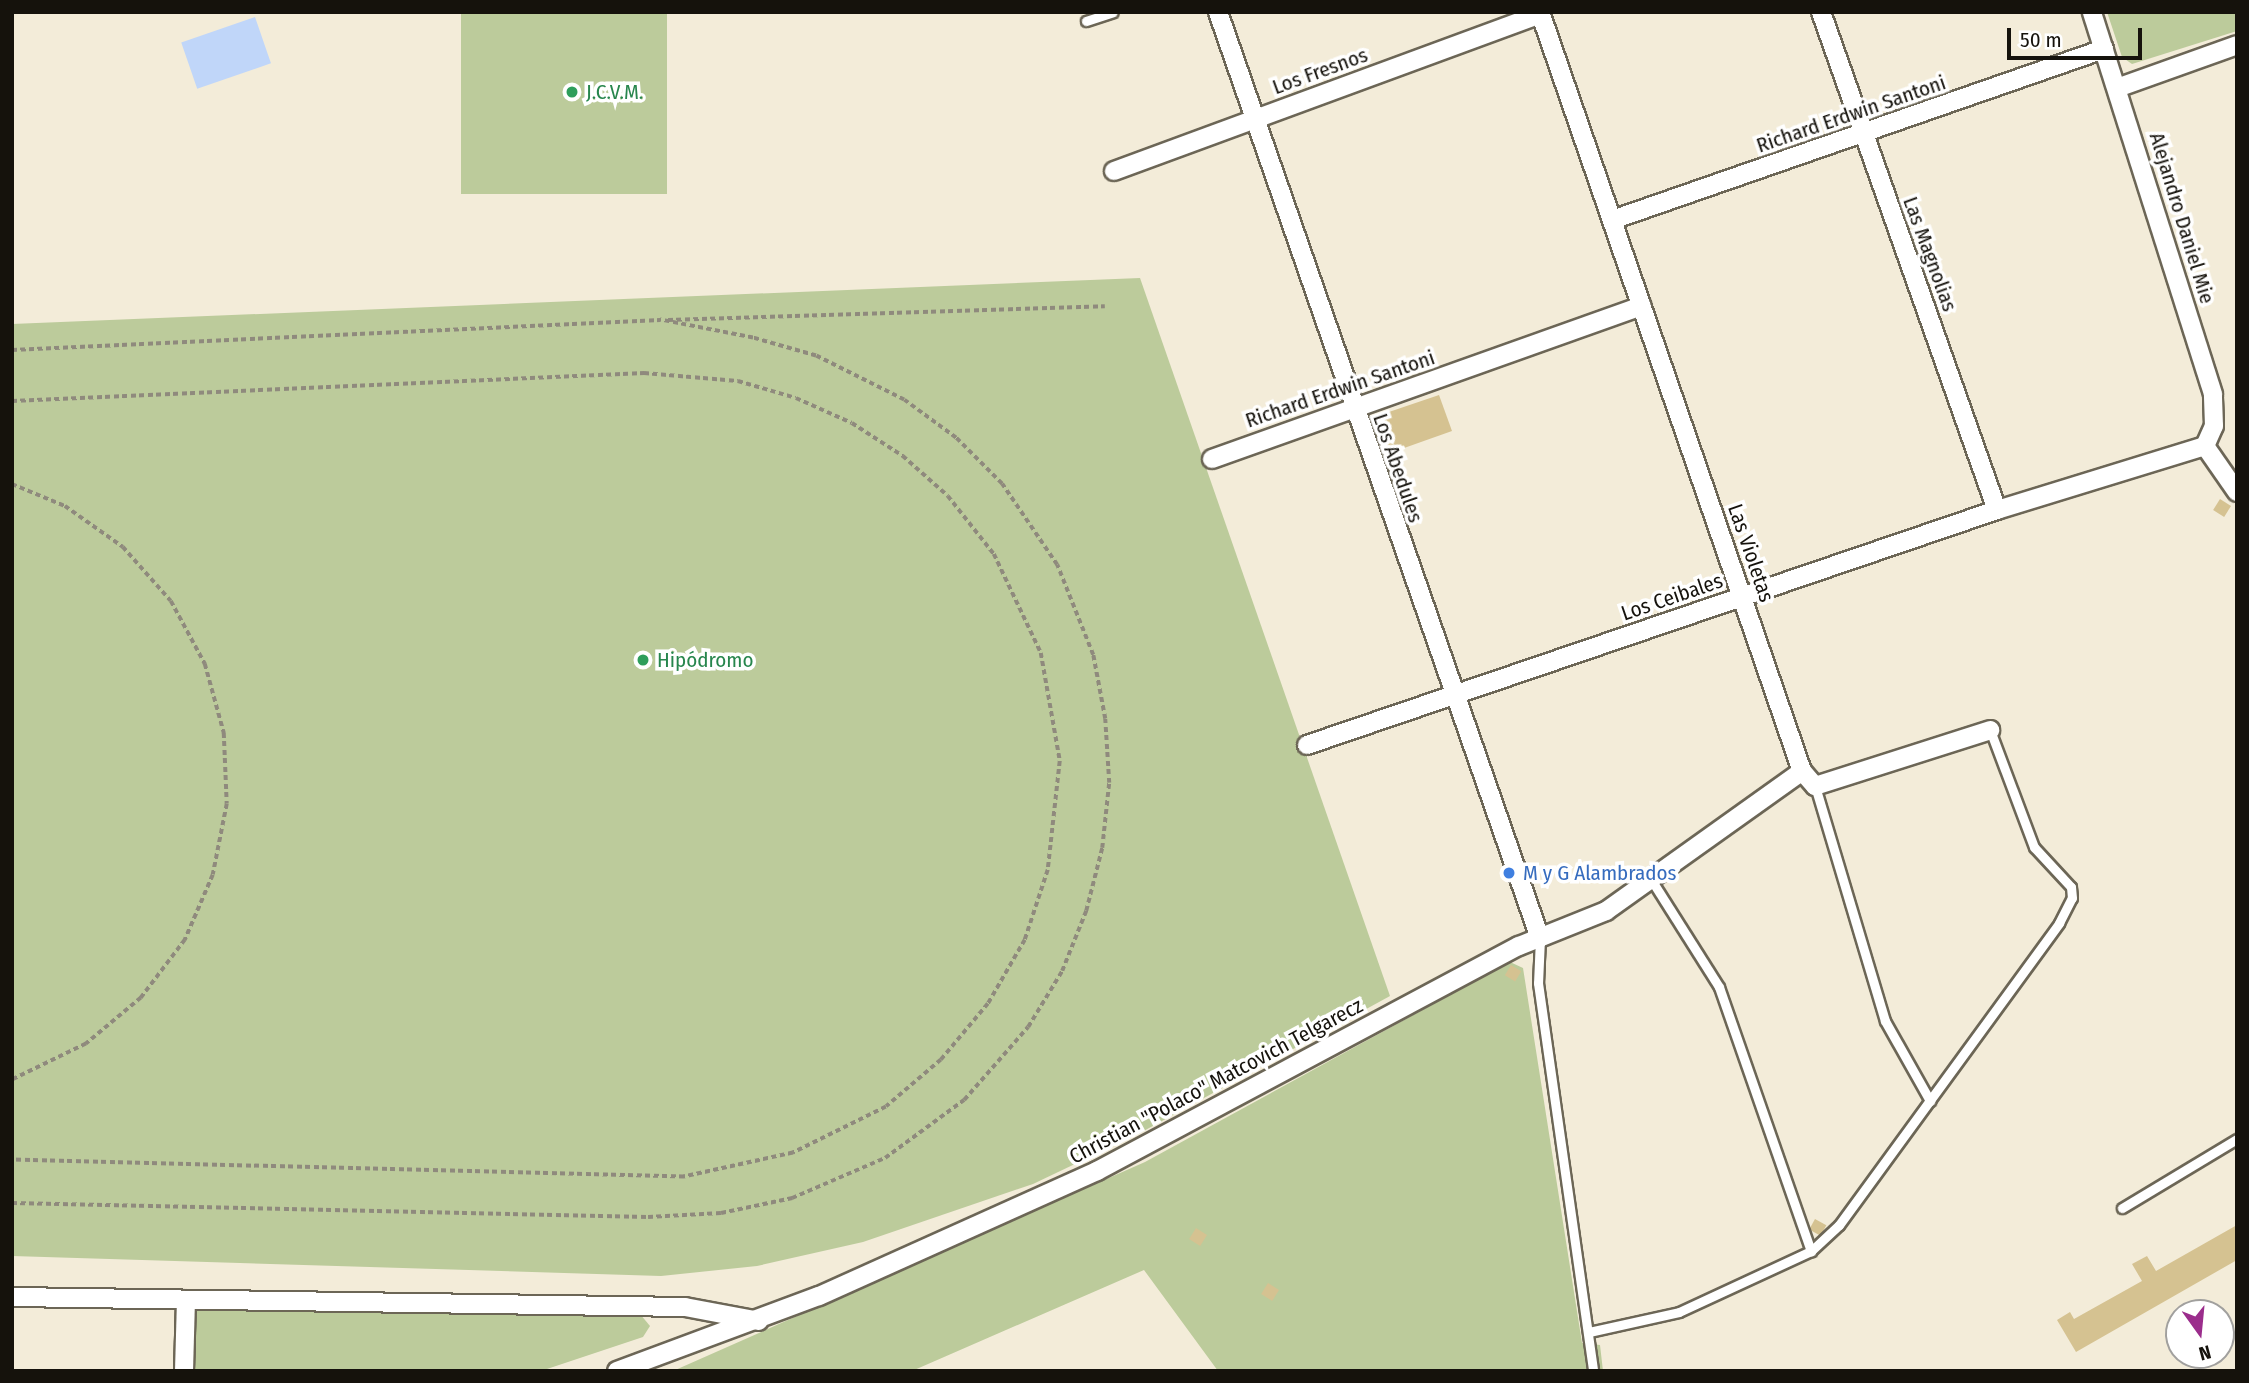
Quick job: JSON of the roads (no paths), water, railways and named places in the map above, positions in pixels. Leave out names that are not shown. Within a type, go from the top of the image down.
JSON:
[{"type":"street","name":"Los Abedules","points":[[1218,12],[1540,938]]},
{"type":"street","name":"Las Magnolias","points":[[1821,12],[1997,510]]},
{"type":"street","name":"Alejandro Daniel Mie","points":[[2092,12],[2213,394],[2207,443]]},
{"type":"street","name":"Los Fresnos","points":[[1114,171],[1541,13]]},
{"type":"street","name":"Las Violetas","points":[[1541,13],[1802,771],[1815,786]]},
{"type":"street","points":[[2117,88],[2237,46]]},
{"type":"street","name":"Richard Erdwin Santoni","points":[[1612,220],[1863,135],[2104,49]]},
{"type":"street","name":"Richard Erdwin Santoni","points":[[1212,459],[1642,306]]},
{"type":"street","points":[[2207,443],[2234,482]]},
{"type":"street","name":"Los Ceibales","points":[[1307,745],[1997,510],[2207,443]]},
{"type":"street","points":[[1815,786],[1990,730]]},
{"type":"street","name":"Christian \"Polaco\" Matcovich Telgarecz","points":[[617,1371],[759,1321],[1097,1171],[1540,938],[1583,924],[1652,881],[1802,771]]},
{"type":"street","points":[[12,1297],[685,1307],[759,1321]]},
{"type":"street","points":[[184,1371],[186,1300]]},
{"type":"lane","points":[[1086,21],[1113,12]]},
{"type":"lane","points":[[1589,1332],[1679,1312],[1811,1251],[1839,1225],[1930,1101],[2072,898],[2071,887],[2034,847],[1990,730]]},
{"type":"lane","name":"Las Violetas","points":[[1815,786],[1885,1021],[1930,1101]]},
{"type":"lane","points":[[1652,881],[1719,987],[1811,1251]]},
{"type":"lane","points":[[1540,938],[1538,983],[1593,1371]]},
{"type":"lane","points":[[2122,1208],[2237,1139]]},
{"type":"water","points":[[255,17],[271,63],[197,89],[181,42]]},
{"type":"place","name":"J.C.V.M.","points":[[572,92]]},
{"type":"place","name":"Hipódromo","points":[[643,660]]},
{"type":"place","name":"M y G Alambrados","points":[[1509,873]]}]
